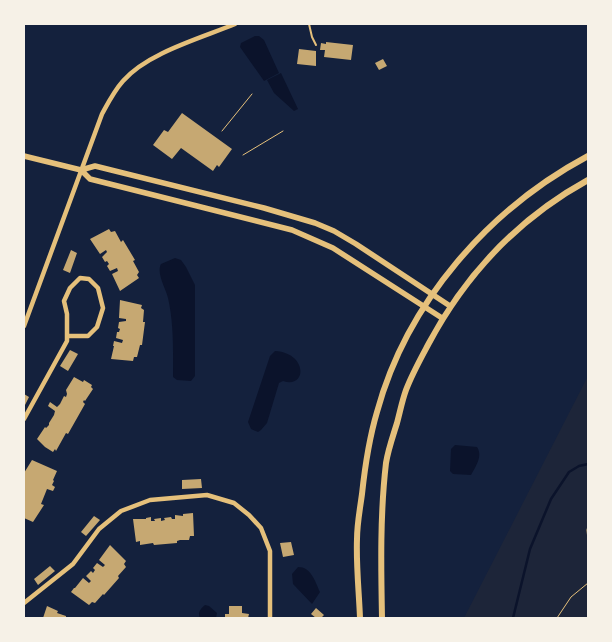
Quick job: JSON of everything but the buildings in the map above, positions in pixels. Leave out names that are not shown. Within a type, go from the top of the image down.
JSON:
[{"type":"main road","points":[[360,618],[356,538],[368,449],[377,410],[400,350],[425,307],[462,256],[498,219],[540,186],[588,156]]},
{"type":"main road","points":[[382,618],[381,552],[386,462],[406,390],[418,363],[450,306],[472,276],[494,252],[528,220],[588,180]]},
{"type":"street","points":[[24,326],[102,114],[124,80],[145,63],[159,55],[235,24]]},
{"type":"street","points":[[24,156],[81,170],[95,166],[300,217],[334,231],[450,306]]},
{"type":"street","points":[[81,170],[90,179],[292,230],[333,248],[442,318]]},
{"type":"street","points":[[24,419],[67,342],[67,336],[67,314],[64,301],[70,288],[80,278],[89,279],[98,288],[103,308],[97,327],[88,336],[67,336]]},
{"type":"street","points":[[24,603],[73,564],[99,529],[121,511],[150,500],[207,495],[234,503],[261,528],[270,551],[270,618]]},
{"type":"lane","points":[[309,24],[316,45]]},
{"type":"path","points":[[222,131],[252,94]]},
{"type":"path","points":[[243,155],[283,131]]},
{"type":"path","points":[[588,526],[588,540]]},
{"type":"path","points":[[557,618],[571,597],[588,583]]},
{"type":"shaded area","points":[[259,36],[264,40],[279,73],[264,81],[240,47],[241,43]]},
{"type":"shaded area","points":[[281,73],[298,109],[294,111],[274,93],[267,80]]},
{"type":"shaded area","points":[[175,258],[181,260],[195,285],[195,376],[191,381],[177,380],[173,377],[171,318],[160,268],[161,264]]},
{"type":"shaded area","points":[[275,351],[286,353],[294,358],[298,363],[300,376],[297,380],[291,382],[283,381],[279,383],[267,423],[258,432],[251,429],[248,422],[270,356]]},
{"type":"shaded area","points":[[588,376],[588,618],[464,618]]},
{"type":"shaded area","points":[[455,445],[477,447],[479,450],[477,465],[471,475],[453,474],[450,471],[451,449]]},
{"type":"shaded area","points":[[298,567],[309,572],[320,592],[312,604],[293,584],[292,574]]},
{"type":"shaded area","points":[[205,605],[217,613],[216,618],[200,618],[199,612]]},
{"type":"waterway","points":[[513,618],[530,549],[551,499],[569,472],[579,466],[588,464]]}]
